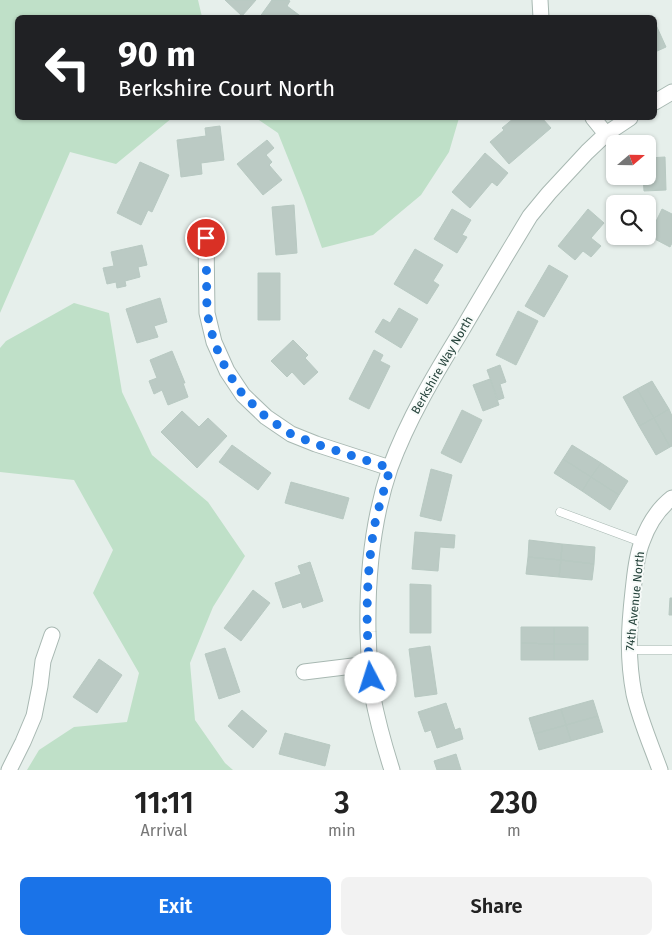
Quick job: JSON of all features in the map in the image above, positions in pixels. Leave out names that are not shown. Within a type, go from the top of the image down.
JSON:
[{"type":"street","points":[[540,0],[541,15]]},
{"type":"street","points":[[657,101],[672,92]]},
{"type":"street","points":[[595,120],[606,134]]},
{"type":"street","name":"Berkshire Way North","points":[[392,770],[378,722],[372,692],[367,602],[370,559],[375,527],[390,468],[410,422],[434,376],[530,216],[567,173],[606,134],[627,120]]},
{"type":"street","points":[[206,238],[207,313],[214,342],[227,371],[243,395],[266,417],[291,434],[390,468]]},
{"type":"street","name":"74th Avenue North","points":[[660,770],[635,696],[628,650],[636,564],[641,542],[653,519],[664,504],[672,498]]},
{"type":"street","points":[[9,770],[34,716],[43,661],[52,636]]},
{"type":"street","points":[[304,672],[369,664]]},
{"type":"lane","points":[[560,512],[641,542]]},
{"type":"lane","points":[[628,650],[672,650]]},
{"type":"green space","points":[[0,0],[198,0],[202,15],[15,15],[15,120],[170,120],[116,164],[70,152],[0,313]]},
{"type":"green space","points":[[259,120],[458,120],[449,152],[421,195],[373,235],[322,248],[278,133]]},
{"type":"green space","points":[[74,303],[109,313],[122,392],[152,455],[208,502],[245,556],[213,607],[190,663],[195,720],[225,763],[233,770],[27,770],[39,750],[74,727],[127,722],[139,673],[93,593],[113,550],[74,480],[0,472],[0,348],[6,341]]},
{"type":"building","points":[[225,0],[256,0],[241,15]]},
{"type":"building","points":[[272,0],[288,0],[290,1],[287,6],[299,15],[261,15]]},
{"type":"building","points":[[657,27],[666,47],[657,51]]},
{"type":"building","points":[[512,120],[544,120],[551,128],[509,164],[490,142],[504,130],[502,128]]},
{"type":"building","points":[[220,126],[224,160],[201,163],[202,174],[181,177],[177,140],[206,136],[205,128]]},
{"type":"building","points":[[267,140],[274,148],[266,155],[272,162],[269,165],[282,180],[263,195],[237,164]]},
{"type":"building","points":[[485,153],[508,173],[497,186],[492,182],[470,208],[452,192]]},
{"type":"building","points":[[665,157],[666,190],[644,191],[644,185],[656,185],[656,158]]},
{"type":"building","points":[[140,162],[169,175],[152,212],[148,210],[141,225],[117,213]]},
{"type":"building","points":[[294,205],[297,253],[276,255],[272,207]]},
{"type":"building","points":[[452,209],[471,220],[462,235],[467,237],[457,253],[434,239]]},
{"type":"building","points":[[588,209],[604,223],[591,238],[601,246],[591,257],[583,251],[575,260],[558,246]]},
{"type":"building","points":[[662,209],[672,214],[672,243],[670,247],[656,240],[656,221]]},
{"type":"building","points":[[142,245],[147,265],[138,267],[140,277],[125,281],[126,286],[117,288],[116,282],[107,284],[103,268],[114,266],[111,252]]},
{"type":"building","points":[[415,249],[443,265],[433,281],[439,285],[427,304],[394,284]]},
{"type":"building","points":[[549,265],[568,276],[544,317],[525,306]]},
{"type":"building","points":[[258,273],[280,273],[280,320],[258,320]]},
{"type":"building","points":[[160,298],[167,322],[154,326],[158,337],[137,343],[126,309]]},
{"type":"building","points":[[399,308],[418,319],[401,348],[375,332],[383,319],[390,323]]},
{"type":"building","points":[[518,311],[538,321],[516,365],[496,355]]},
{"type":"building","points":[[293,340],[308,355],[305,358],[318,372],[304,385],[292,372],[287,377],[271,361]]},
{"type":"building","points":[[374,350],[383,355],[380,361],[390,366],[369,409],[349,399]]},
{"type":"building","points":[[172,351],[185,383],[183,383],[188,397],[168,405],[162,390],[154,394],[149,381],[157,378],[150,360]]},
{"type":"building","points":[[500,365],[506,382],[500,384],[504,398],[498,400],[487,370]]},
{"type":"building","points":[[490,379],[499,405],[483,411],[473,385]]},
{"type":"building","points":[[652,381],[669,409],[654,418],[637,389]]},
{"type":"building","points":[[637,389],[654,418],[639,426],[623,397]]},
{"type":"building","points":[[669,409],[672,416],[672,446],[670,447],[654,418]]},
{"type":"building","points":[[462,410],[482,420],[461,463],[441,453]]},
{"type":"building","points":[[182,411],[199,427],[208,418],[227,436],[197,468],[161,432]]},
{"type":"building","points":[[654,418],[670,447],[656,455],[639,426]]},
{"type":"building","points":[[232,445],[271,473],[258,490],[219,462]]},
{"type":"building","points":[[572,445],[601,463],[591,477],[563,459]]},
{"type":"building","points":[[563,459],[591,477],[582,491],[554,473]]},
{"type":"building","points":[[601,463],[628,481],[619,495],[591,477]]},
{"type":"building","points":[[431,469],[452,475],[441,521],[420,516]]},
{"type":"building","points":[[591,477],[619,495],[610,510],[582,491]]},
{"type":"building","points":[[291,482],[349,498],[343,519],[285,503]]},
{"type":"building","points":[[415,532],[455,535],[454,548],[440,547],[438,571],[412,569]]},
{"type":"building","points":[[529,540],[562,544],[561,560],[528,557]]},
{"type":"building","points":[[562,544],[595,547],[594,564],[561,560]]},
{"type":"building","points":[[528,557],[561,560],[559,577],[526,574]]},
{"type":"building","points":[[561,560],[594,564],[592,580],[559,577]]},
{"type":"building","points":[[310,562],[323,601],[303,608],[301,602],[283,608],[275,583],[301,574],[298,566]]},
{"type":"building","points":[[410,584],[431,585],[431,633],[410,633]]},
{"type":"building","points":[[253,590],[270,603],[241,641],[224,628]]},
{"type":"building","points":[[670,598],[672,598],[672,615],[669,615]]},
{"type":"building","points":[[521,627],[554,627],[554,644],[521,643]]},
{"type":"building","points":[[554,627],[588,627],[588,644],[554,644]]},
{"type":"building","points":[[521,643],[554,644],[554,660],[521,660]]},
{"type":"building","points":[[554,644],[588,644],[588,660],[554,660]]},
{"type":"building","points":[[430,646],[437,694],[415,697],[409,649]]},
{"type":"building","points":[[225,648],[240,692],[219,699],[205,654]]},
{"type":"building","points":[[99,659],[122,675],[97,713],[73,697]]},
{"type":"building","points":[[593,700],[598,716],[566,725],[561,709]]},
{"type":"building","points":[[446,703],[455,730],[460,728],[463,739],[437,748],[431,730],[425,732],[418,712]]},
{"type":"building","points":[[561,709],[566,725],[534,734],[529,718]]},
{"type":"building","points":[[242,710],[267,731],[253,748],[228,726]]},
{"type":"building","points":[[598,716],[603,732],[571,741],[566,725]]},
{"type":"building","points":[[566,725],[571,741],[539,750],[534,734]]},
{"type":"building","points":[[285,733],[330,745],[325,766],[279,754]]},
{"type":"building","points":[[456,754],[461,770],[437,770],[434,761]]},
{"type":"route","points":[[206,238],[207,313],[214,342],[220,356],[227,371],[243,395],[266,417],[291,434],[390,468],[375,527],[370,559],[367,602],[371,678]]}]
